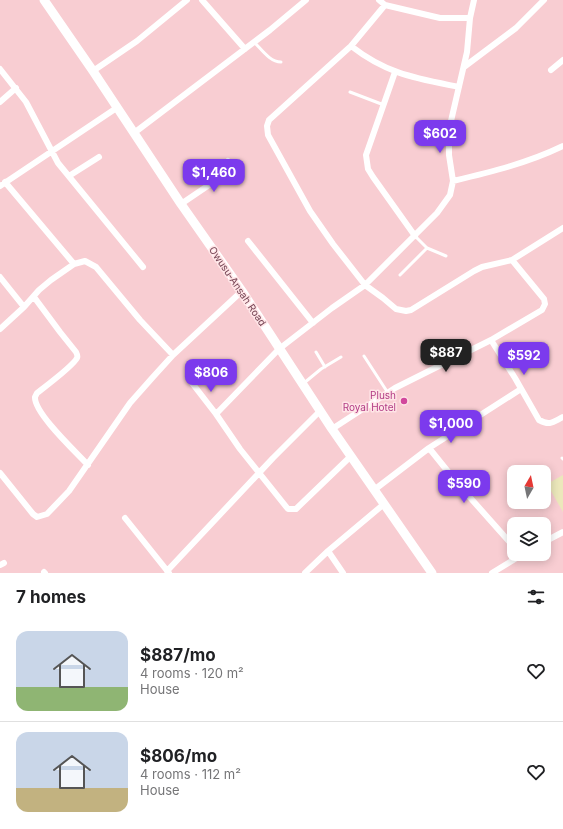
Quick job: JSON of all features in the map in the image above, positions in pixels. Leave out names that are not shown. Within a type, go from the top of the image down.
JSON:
[{"type":"street","name":"Owusu-Ansah Road","points":[[44,0],[118,107],[181,204],[242,291],[350,456],[432,573]]},
{"type":"street","points":[[93,71],[137,41],[186,0]]},
{"type":"street","points":[[202,0],[245,49]]},
{"type":"street","points":[[134,133],[245,49],[306,0]]},
{"type":"street","points":[[380,0],[386,4],[440,18],[470,18]]},
{"type":"street","points":[[216,414],[279,349],[365,285],[437,213],[450,195],[453,181],[449,155],[449,138],[464,67],[469,38],[470,18],[474,0]]},
{"type":"street","points":[[464,67],[516,28],[544,0]]},
{"type":"street","points":[[386,4],[351,46],[269,120],[267,131],[310,211],[333,244],[365,285],[396,309],[406,311],[411,310],[478,269],[512,260],[563,228]]},
{"type":"street","points":[[351,46],[381,66],[395,72],[428,81],[459,87]]},
{"type":"street","points":[[551,70],[563,60]]},
{"type":"street","points":[[0,69],[26,102],[58,164],[143,267]]},
{"type":"street","points":[[395,72],[368,147],[366,161],[368,169],[415,236]]},
{"type":"street","points":[[0,102],[16,88]]},
{"type":"street","points":[[0,186],[118,107]]},
{"type":"street","points":[[453,181],[506,168],[544,156],[563,146]]},
{"type":"street","points":[[69,176],[98,157]]},
{"type":"street","points":[[181,204],[209,185],[228,161]]},
{"type":"street","points":[[6,182],[74,264]]},
{"type":"street","points":[[248,241],[313,323]]},
{"type":"street","points":[[332,429],[388,393],[491,340],[542,310],[545,304],[544,299],[512,260]]},
{"type":"street","points":[[0,328],[24,307],[39,290],[74,264],[85,261],[96,266],[140,320],[173,355]]},
{"type":"street","points":[[0,277],[24,307]]},
{"type":"street","points":[[0,474],[33,514],[37,517],[41,517],[47,514],[69,491],[130,403],[173,355],[242,291]]},
{"type":"street","points":[[34,297],[77,355],[77,358],[66,369],[38,393],[35,397],[36,406],[51,426],[88,465]]},
{"type":"street","points":[[491,340],[539,420],[545,424],[552,423],[563,417]]},
{"type":"street","points":[[192,383],[240,449],[288,509],[296,509],[350,456]]},
{"type":"street","points":[[374,490],[429,448],[521,389]]},
{"type":"street","points":[[125,518],[168,572],[259,473],[320,411]]},
{"type":"street","points":[[429,448],[458,484],[507,539]]},
{"type":"street","points":[[305,573],[328,551],[384,504]]},
{"type":"street","points":[[551,538],[563,532]]},
{"type":"street","points":[[328,551],[343,573]]},
{"type":"street","points":[[492,573],[511,561]]},
{"type":"lane","points":[[254,42],[271,59],[281,62]]},
{"type":"lane","points":[[350,92],[384,105]]},
{"type":"lane","points":[[415,236],[427,248],[446,256]]},
{"type":"lane","points":[[400,276],[427,248]]},
{"type":"lane","points":[[316,352],[325,367]]},
{"type":"lane","points":[[364,356],[388,393]]},
{"type":"lane","points":[[303,384],[340,357]]},
{"type":"shaded area","points":[[0,0],[563,0],[563,573],[0,573]]},
{"type":"shaded area","points":[[563,475],[563,512],[551,491],[551,482]]},
{"type":"place","name":"Plush Royal Hotel","points":[[404,401]]}]
